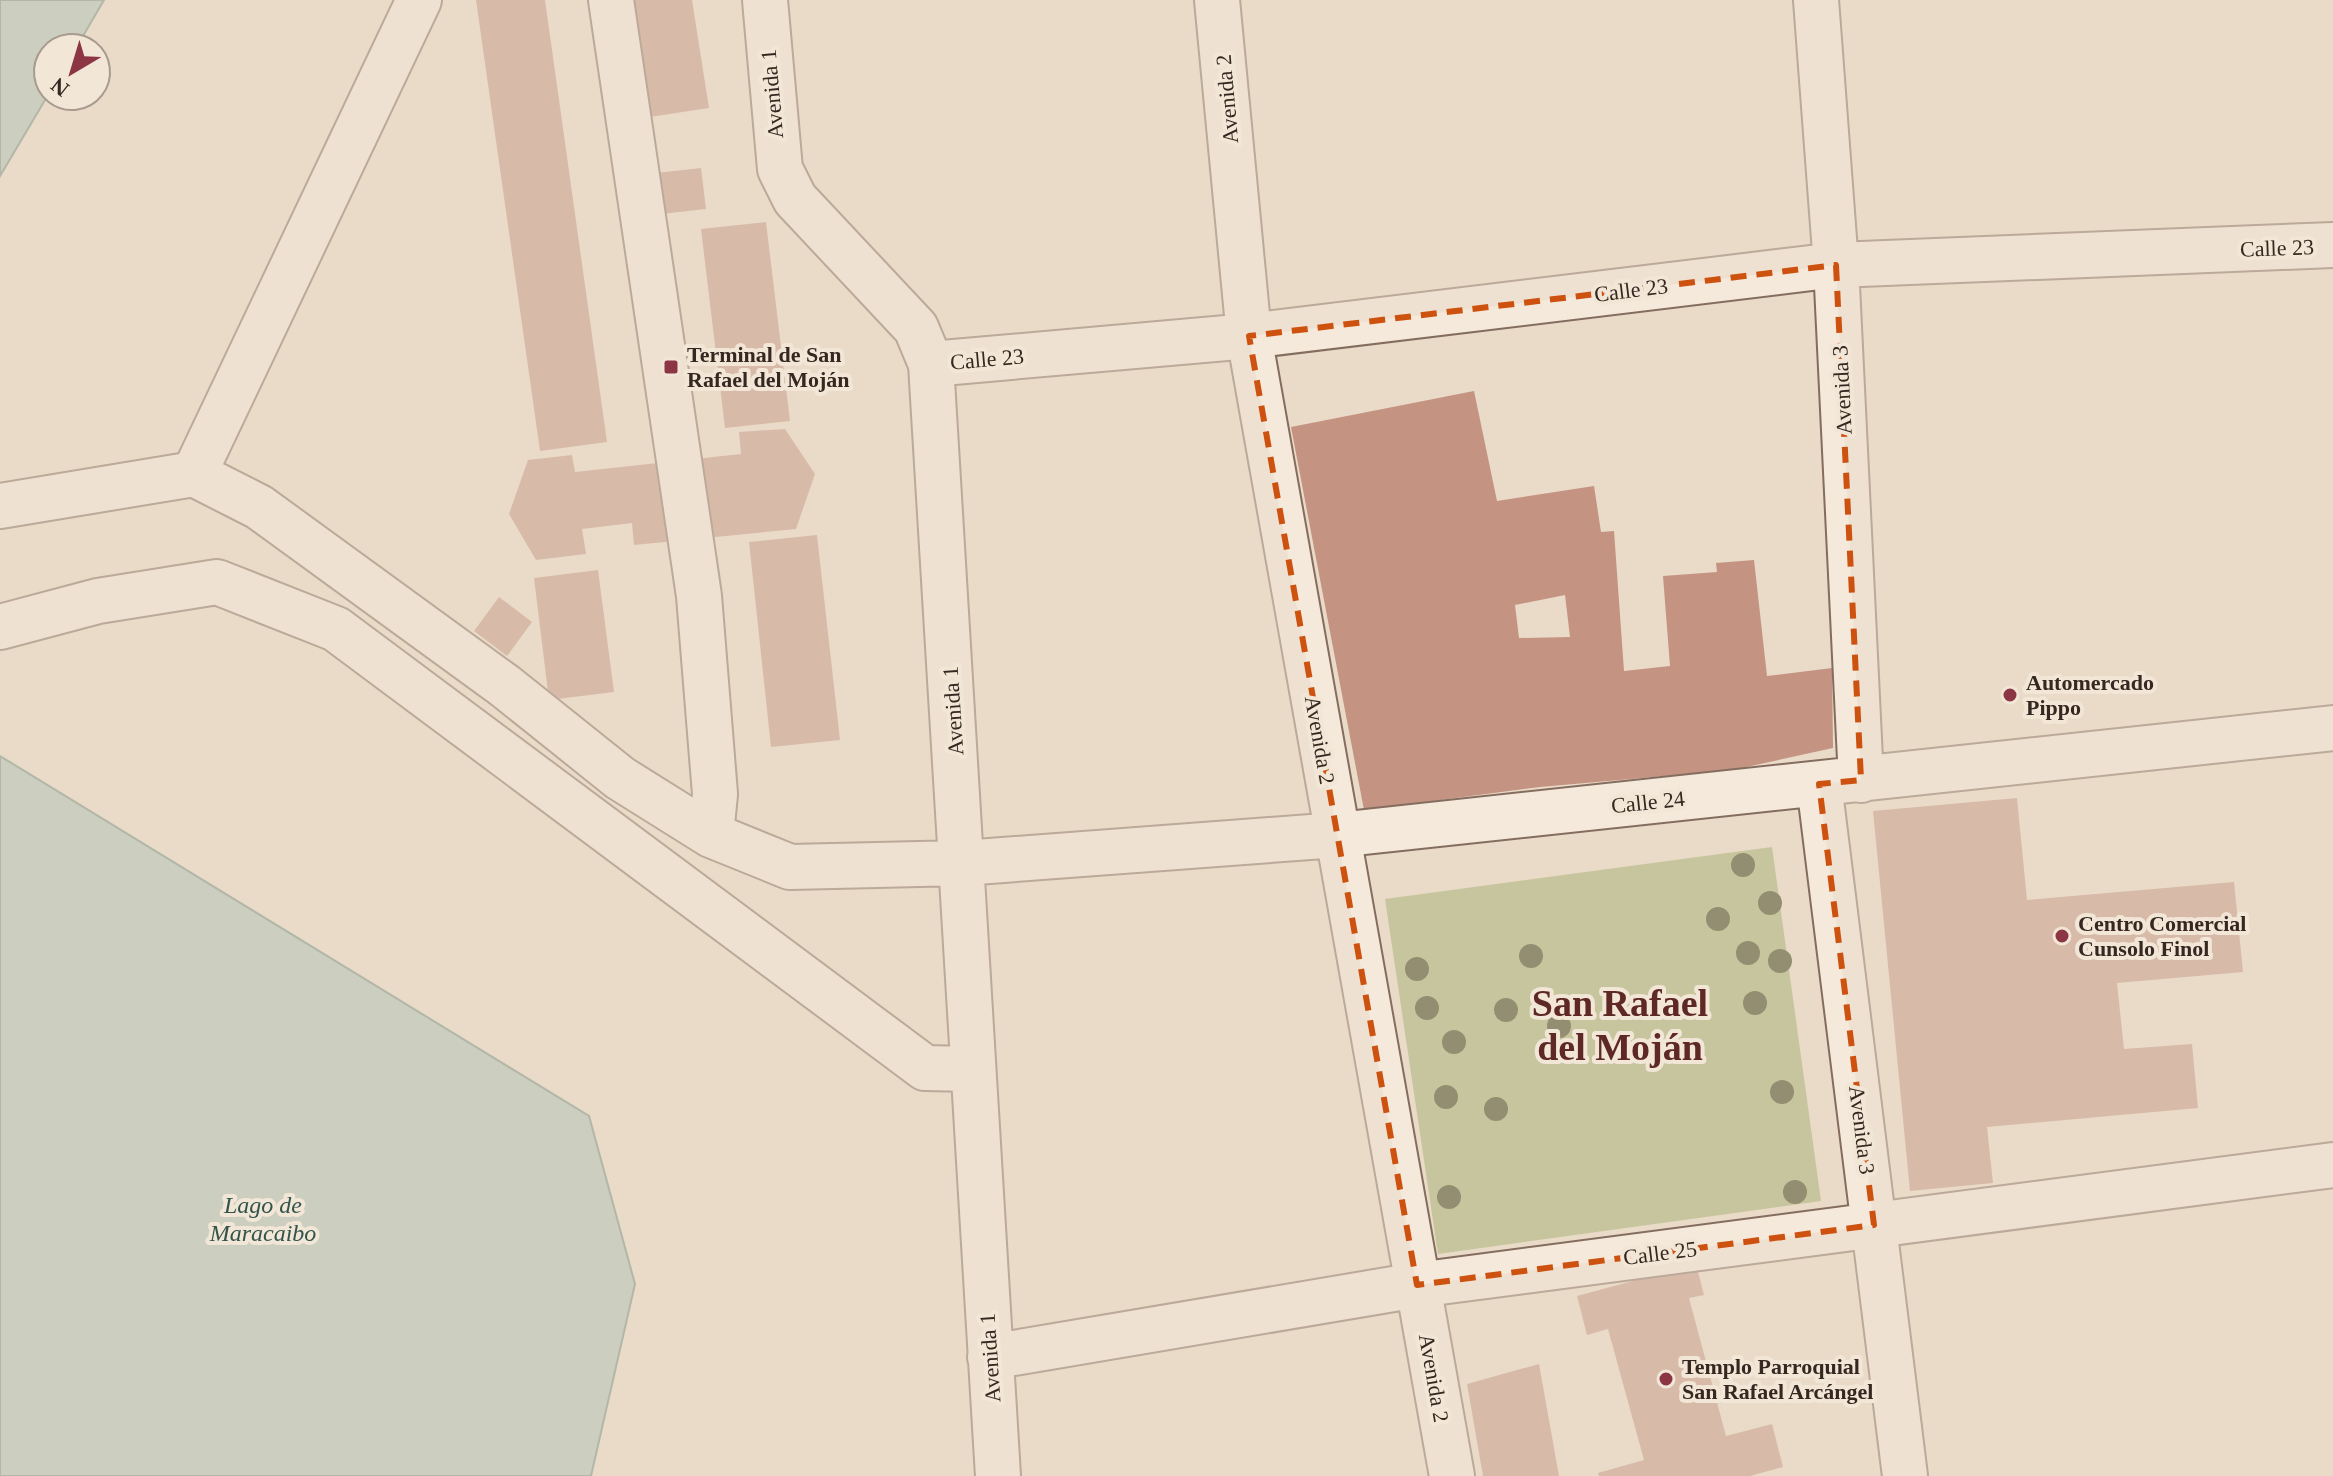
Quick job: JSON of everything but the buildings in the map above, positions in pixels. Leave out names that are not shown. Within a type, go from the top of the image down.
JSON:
[{"type":"street","points":[[0,506],[194,474],[419,0]]},
{"type":"street","points":[[611,0],[699,596],[715,794],[711,835]]},
{"type":"street","name":"Avenida 1","points":[[765,0],[780,169],[795,199],[916,328],[931,364],[963,863],[971,1069],[998,1476]]},
{"type":"street","name":"Avenida 2","points":[[1217,0],[1249,336],[1452,1476]]},
{"type":"street","name":"Avenida 3","points":[[1816,0],[1836,265],[1840,782],[1874,1225],[1905,1476]]},
{"type":"street","name":"Calle 23","points":[[931,364],[1249,336],[1836,265],[2333,245]]},
{"type":"street","name":"Calle 24","points":[[194,474],[259,507],[505,686],[620,778],[711,835],[790,867],[963,863],[1337,835],[2333,728]]},
{"type":"street","points":[[0,627],[98,601],[217,582],[336,629],[925,1068],[971,1069]]},
{"type":"street","name":"Calle 25","points":[[990,1357],[1417,1285],[2333,1165]]},
{"type":"highlighted area","points":[[1836,265],[1861,780],[1819,784],[1874,1225],[1417,1285],[1249,336]]},
{"type":"shaded area","points":[[1772,847],[1821,1201],[1438,1254],[1385,899]]},
{"type":"water","points":[[0,0],[104,0],[85,32],[32,32],[32,112],[38,112],[0,176]]},
{"type":"water","name":"Lago de Maracaibo","points":[[0,756],[589,1116],[635,1284],[591,1476],[0,1476]]},
{"type":"place","name":"Terminal de San Rafael del Moján","points":[[671,367]]},
{"type":"place","name":"Automercado Pippo","points":[[2010,695]]},
{"type":"place","name":"Centro Comercial Cunsolo Finol","points":[[2062,936]]},
{"type":"place","name":"Templo Parroquial San Rafael Arcángel","points":[[1666,1379]]},
{"type":"district","name":"San Rafael del Moján","points":[[1620,1025]]}]
